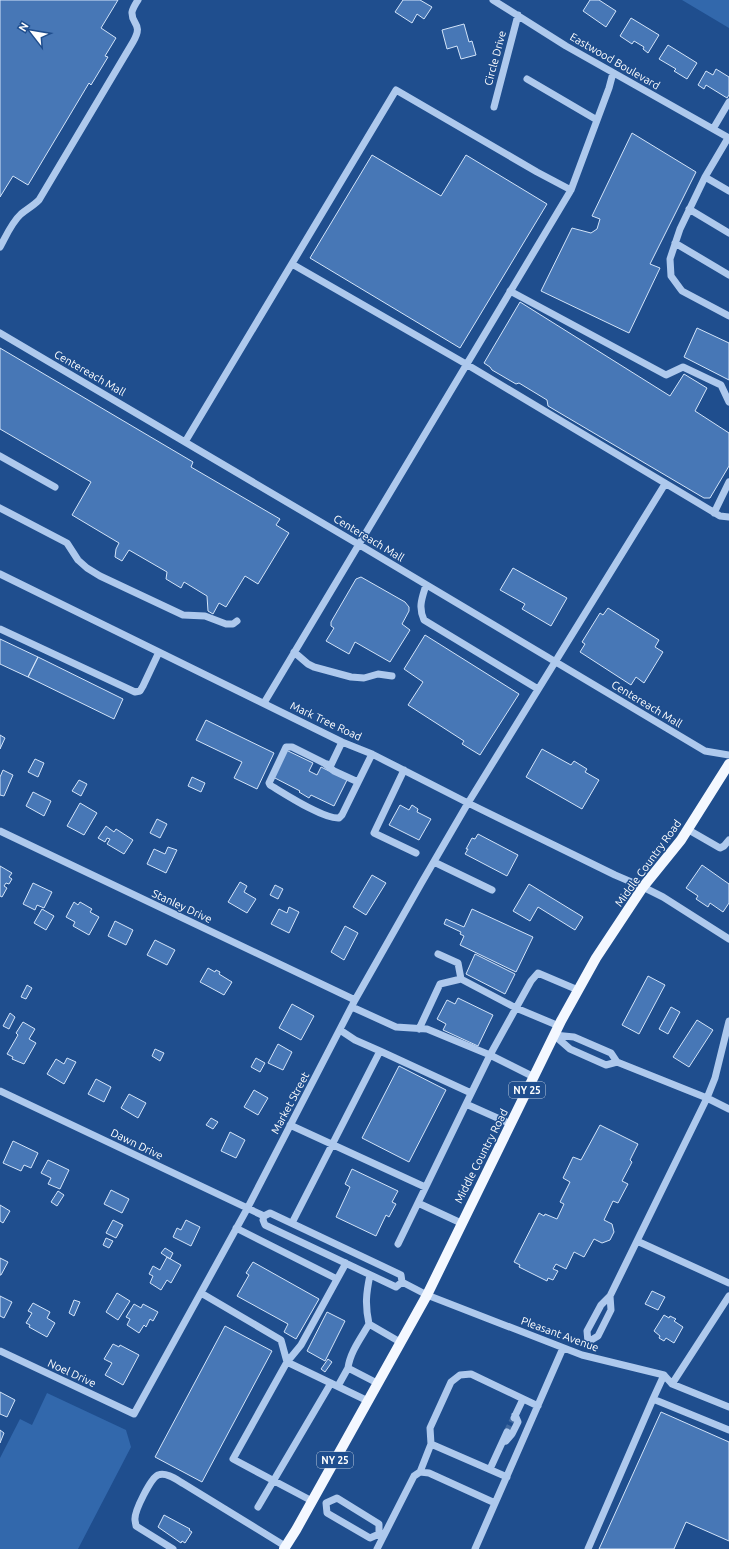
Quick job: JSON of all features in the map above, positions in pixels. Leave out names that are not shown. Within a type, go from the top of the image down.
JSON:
[{"type":"main road","name":"Middle Country Road","points":[[284,1547],[313,1499],[427,1295],[559,1026],[596,958],[643,886],[681,840],[729,764]]},
{"type":"street","points":[[0,246],[22,213],[39,200],[137,35],[138,26],[134,20],[132,11],[138,0]]},
{"type":"street","name":"Eastwood Boulevard","points":[[493,0],[566,46],[729,138]]},
{"type":"street","name":"Circle Drive","points":[[494,107],[518,15]]},
{"type":"street","points":[[264,703],[571,190],[613,73]]},
{"type":"street","points":[[528,79],[597,120]]},
{"type":"street","points":[[185,442],[396,90],[537,172],[571,190]]},
{"type":"street","points":[[713,129],[729,102]]},
{"type":"street","points":[[729,138],[705,177],[689,209],[680,229],[670,259],[671,276],[682,291],[729,316]]},
{"type":"street","points":[[705,177],[729,191]]},
{"type":"street","points":[[689,209],[729,234]]},
{"type":"street","points":[[675,243],[729,275]]},
{"type":"street","points":[[292,264],[466,364],[714,513],[720,516],[729,517]]},
{"type":"street","points":[[510,291],[666,375],[683,367],[721,385],[729,402]]},
{"type":"street","name":"Centereach Mall","points":[[0,333],[705,751],[729,755]]},
{"type":"street","points":[[0,456],[55,487]]},
{"type":"street","points":[[714,513],[729,482]]},
{"type":"street","name":"Market Street","points":[[134,1414],[247,1209],[354,1004],[434,862],[468,803],[665,484]]},
{"type":"street","points":[[0,508],[67,543],[78,560],[100,576],[183,615],[205,616],[226,624],[233,624],[237,621]]},
{"type":"street","name":"Mark Tree Road","points":[[0,574],[342,742],[372,754],[615,875],[643,886],[729,939]]},
{"type":"street","points":[[426,585],[420,603],[424,620],[538,689]]},
{"type":"street","points":[[0,629],[135,692],[140,691],[159,652]]},
{"type":"street","points":[[294,652],[314,667],[351,677],[364,678],[378,674],[392,676]]},
{"type":"street","points":[[342,742],[330,765],[287,746],[269,781],[270,786],[314,810],[335,818],[339,818],[342,815],[372,754]]},
{"type":"street","points":[[324,763],[334,771],[358,782]]},
{"type":"street","points":[[404,770],[374,833],[416,853]]},
{"type":"street","points":[[687,829],[720,848],[729,840]]},
{"type":"street","name":"Stanley Drive","points":[[0,831],[354,1004],[396,1027],[427,1029],[490,1055],[534,1077]]},
{"type":"street","points":[[434,862],[492,890]]},
{"type":"street","points":[[438,954],[458,963],[461,979]]},
{"type":"street","points":[[398,1244],[490,1055],[531,981],[538,973],[578,990]]},
{"type":"street","points":[[419,1029],[440,984],[461,979],[516,1008],[559,1026]]},
{"type":"street","points":[[582,1356],[588,1342],[587,1331],[601,1305],[610,1296],[707,1098],[715,1078],[729,1021]]},
{"type":"street","points":[[340,1030],[354,1040],[471,1093]]},
{"type":"street","points":[[554,1036],[570,1049],[606,1065],[617,1062]]},
{"type":"street","points":[[554,1036],[574,1037],[611,1053],[617,1062],[707,1098],[729,1109]]},
{"type":"street","points":[[292,1223],[331,1144],[380,1051]]},
{"type":"street","name":"Dawn Drive","points":[[0,1091],[247,1209],[264,1216],[270,1213],[401,1274],[402,1282]]},
{"type":"street","points":[[466,1104],[511,1124]]},
{"type":"street","points":[[290,1125],[426,1187]]},
{"type":"street","points":[[418,1203],[461,1223]]},
{"type":"street","name":"Dawn Drive","points":[[264,1216],[263,1220],[265,1225],[396,1287],[402,1282]]},
{"type":"street","points":[[236,1228],[337,1279]]},
{"type":"street","points":[[637,1241],[729,1283]]},
{"type":"street","points":[[346,1263],[301,1345],[287,1362],[233,1459],[313,1499],[326,1502],[337,1498],[379,1524],[381,1535]]},
{"type":"street","points":[[258,1506],[335,1385],[348,1368],[353,1352],[368,1324],[365,1308],[366,1293],[370,1275]]},
{"type":"street","name":"Dawn Drive","points":[[402,1282],[427,1295]]},
{"type":"street","points":[[201,1293],[282,1340],[287,1362]]},
{"type":"street","name":"Pleasant Avenue","points":[[427,1295],[582,1356],[664,1375]]},
{"type":"street","points":[[588,1342],[598,1336],[611,1310],[610,1296]]},
{"type":"street","points":[[672,1384],[729,1296]]},
{"type":"street","points":[[368,1324],[400,1342]]},
{"type":"street","points":[[476,1549],[563,1348]]},
{"type":"street","name":"Noel Drive","points":[[0,1351],[134,1414]]},
{"type":"street","points":[[287,1362],[368,1401]]},
{"type":"street","points":[[348,1368],[378,1383]]},
{"type":"street","points":[[377,1549],[381,1535],[414,1476],[420,1472],[431,1444],[430,1428],[451,1382],[460,1376],[471,1374],[538,1406]]},
{"type":"street","points":[[588,1549],[664,1375],[672,1384],[729,1407]]},
{"type":"street","points":[[500,1447],[512,1434],[518,1422],[514,1418],[523,1399]]},
{"type":"street","points":[[653,1399],[729,1430]]},
{"type":"street","points":[[490,1469],[507,1432]]},
{"type":"street","points":[[431,1444],[507,1477]]},
{"type":"street","points":[[420,1472],[430,1473],[495,1503]]},
{"type":"street","points":[[173,1549],[136,1526],[134,1520],[148,1487],[156,1476],[160,1474],[168,1475],[184,1484],[284,1547]]},
{"type":"street","points":[[326,1502],[327,1513],[370,1538],[381,1535]]},
{"type":"shaded area","points":[[682,0],[729,0],[729,28]]},
{"type":"shaded area","points":[[47,1393],[126,1430],[131,1447],[78,1549],[0,1549],[0,1458],[20,1419],[32,1425]]},
{"type":"building","points":[[0,0],[118,0],[101,28],[116,38],[105,56],[108,57],[91,85],[89,83],[28,185],[13,176],[0,197]]},
{"type":"building","points":[[403,0],[420,0],[432,7],[424,19],[417,14],[412,23],[395,12]]},
{"type":"building","points":[[590,0],[599,0],[616,11],[606,27],[583,11]]},
{"type":"building","points":[[631,18],[659,35],[648,53],[643,49],[644,47],[634,41],[632,44],[620,36]]},
{"type":"building","points":[[464,24],[469,42],[472,41],[476,55],[461,59],[457,46],[447,49],[442,30]]},
{"type":"building","points":[[668,45],[697,63],[687,79],[674,71],[676,69],[659,59]]},
{"type":"building","points":[[716,69],[729,77],[729,95],[727,98],[706,85],[704,89],[698,85],[706,71],[713,75]]},
{"type":"building","points":[[632,133],[696,172],[650,264],[660,268],[629,333],[541,291],[572,228],[591,233],[597,229],[600,219],[592,216]]},
{"type":"building","points":[[372,155],[441,196],[466,155],[547,204],[460,348],[310,258]]},
{"type":"building","points":[[520,302],[670,396],[684,374],[707,388],[695,411],[729,433],[729,466],[710,498],[704,498],[548,406],[547,400],[519,383],[516,384],[492,370],[484,363]]},
{"type":"building","points":[[697,328],[729,343],[729,380],[684,357]]},
{"type":"building","points":[[0,348],[193,462],[191,467],[280,519],[276,525],[289,533],[258,584],[245,576],[226,607],[219,603],[213,614],[208,611],[207,596],[184,582],[181,588],[166,579],[167,572],[129,550],[122,561],[115,557],[116,549],[119,543],[72,515],[91,482],[0,429]]},
{"type":"building","points":[[513,568],[567,598],[551,626],[522,609],[525,604],[500,590]]},
{"type":"building","points":[[361,577],[405,602],[409,607],[409,611],[402,624],[410,630],[390,662],[355,642],[349,654],[326,641],[334,628],[331,626],[331,622],[356,579]]},
{"type":"building","points":[[608,608],[659,640],[655,647],[663,652],[644,683],[636,677],[631,685],[580,652],[585,644],[582,642],[600,613],[603,615]]},
{"type":"building","points":[[425,635],[519,694],[480,755],[462,744],[464,741],[408,705],[423,682],[404,669]]},
{"type":"building","points":[[0,639],[38,657],[28,677],[0,664]]},
{"type":"building","points":[[38,657],[123,699],[114,719],[28,677]]},
{"type":"building","points":[[206,720],[274,753],[257,789],[234,778],[242,762],[196,740]]},
{"type":"building","points":[[0,735],[5,738],[0,749]]},
{"type":"building","points":[[542,749],[571,765],[574,761],[587,769],[585,772],[599,780],[582,809],[526,777]]},
{"type":"building","points":[[286,750],[313,763],[309,771],[317,775],[321,767],[347,780],[334,806],[311,795],[309,798],[299,792],[300,791],[273,777]]},
{"type":"building","points":[[35,759],[44,763],[38,777],[28,772]]},
{"type":"building","points":[[3,770],[13,775],[4,796],[0,795],[0,777]]},
{"type":"building","points":[[192,777],[205,783],[201,792],[188,786]]},
{"type":"building","points":[[79,780],[87,784],[81,796],[72,791]]},
{"type":"building","points":[[33,792],[51,801],[44,816],[26,806]]},
{"type":"building","points":[[80,803],[97,813],[84,835],[67,826]]},
{"type":"building","points":[[400,805],[409,810],[412,805],[418,809],[417,812],[431,819],[419,840],[389,825]]},
{"type":"building","points":[[157,819],[167,824],[160,838],[150,833]]},
{"type":"building","points":[[106,826],[114,832],[116,829],[133,840],[124,854],[107,844],[110,839],[107,838],[105,842],[98,838]]},
{"type":"building","points":[[478,834],[518,855],[507,876],[465,854],[472,838],[475,839]]},
{"type":"building","points":[[168,847],[177,850],[166,873],[147,864],[154,849],[165,854]]},
{"type":"building","points":[[702,865],[729,884],[729,903],[723,912],[710,903],[708,907],[696,899],[698,896],[686,888]]},
{"type":"building","points":[[0,866],[12,873],[9,877],[12,879],[9,884],[6,883],[4,886],[7,888],[2,897],[0,896]]},
{"type":"building","points":[[372,875],[386,883],[366,915],[353,907]]},
{"type":"building","points":[[240,882],[247,886],[244,892],[256,899],[247,913],[228,902]]},
{"type":"building","points":[[33,883],[52,892],[44,908],[37,905],[35,910],[23,904]]},
{"type":"building","points":[[529,884],[583,917],[575,930],[538,907],[530,921],[513,911]]},
{"type":"building","points":[[275,885],[283,889],[278,899],[270,895]]},
{"type":"building","points":[[74,902],[78,905],[80,902],[92,909],[90,912],[99,917],[89,935],[73,926],[75,922],[66,917]]},
{"type":"building","points":[[289,907],[299,912],[289,933],[271,924],[279,909],[287,913]]},
{"type":"building","points":[[42,909],[54,916],[46,930],[34,923]]},
{"type":"building","points":[[472,909],[533,937],[516,972],[460,945],[464,936],[460,934],[461,932],[444,924],[446,919],[464,927]]},
{"type":"building","points":[[115,921],[133,930],[126,945],[108,936]]},
{"type":"building","points":[[345,926],[358,933],[344,960],[331,952]]},
{"type":"building","points":[[155,940],[175,950],[167,965],[147,955]]},
{"type":"building","points":[[475,954],[515,974],[505,994],[466,974]]},
{"type":"building","points":[[208,968],[215,972],[216,970],[220,972],[219,974],[232,982],[224,995],[200,982]]},
{"type":"building","points":[[648,976],[665,985],[639,1034],[622,1025]]},
{"type":"building","points":[[27,985],[32,988],[26,999],[21,997]]},
{"type":"building","points":[[458,998],[493,1015],[478,1046],[443,1030],[446,1024],[437,1019],[447,1000],[455,1004]]},
{"type":"building","points":[[292,1004],[314,1016],[301,1040],[279,1028]]},
{"type":"building","points":[[671,1007],[680,1012],[668,1034],[659,1029]]},
{"type":"building","points":[[10,1013],[15,1017],[9,1029],[3,1026]]},
{"type":"building","points":[[697,1020],[713,1030],[689,1067],[673,1057]]},
{"type":"building","points":[[23,1022],[35,1029],[29,1039],[36,1043],[24,1064],[12,1059],[13,1057],[7,1054],[18,1035],[16,1033]]},
{"type":"building","points":[[278,1044],[292,1052],[283,1070],[268,1063]]},
{"type":"building","points":[[155,1049],[164,1053],[160,1061],[152,1056]]},
{"type":"building","points":[[67,1058],[76,1062],[64,1084],[47,1074],[56,1059],[64,1064]]},
{"type":"building","points":[[256,1058],[265,1063],[260,1072],[251,1067]]},
{"type":"building","points":[[399,1066],[446,1090],[409,1162],[362,1138]]},
{"type":"building","points":[[96,1079],[111,1087],[104,1102],[88,1094]]},
{"type":"building","points":[[254,1090],[268,1098],[258,1115],[244,1107]]},
{"type":"building","points":[[129,1094],[146,1103],[138,1118],[121,1108]]},
{"type":"building","points":[[211,1118],[218,1122],[213,1129],[206,1125]]},
{"type":"building","points":[[600,1125],[638,1144],[630,1160],[632,1162],[622,1181],[628,1184],[618,1203],[613,1201],[604,1220],[612,1224],[614,1232],[610,1240],[602,1243],[594,1239],[584,1257],[574,1252],[566,1269],[556,1264],[553,1269],[558,1271],[553,1280],[548,1278],[547,1281],[519,1267],[520,1265],[514,1262],[539,1213],[544,1216],[545,1214],[557,1219],[564,1204],[560,1202],[570,1182],[563,1178],[573,1157],[581,1160]]},
{"type":"building","points":[[230,1132],[245,1140],[236,1158],[221,1151]]},
{"type":"building","points":[[13,1141],[38,1153],[31,1168],[24,1165],[21,1171],[3,1163]]},
{"type":"building","points":[[48,1160],[69,1170],[60,1189],[48,1184],[51,1178],[41,1173]]},
{"type":"building","points":[[352,1169],[398,1191],[392,1202],[396,1204],[389,1217],[386,1215],[376,1236],[336,1217],[350,1187],[345,1184]]},
{"type":"building","points":[[111,1190],[129,1199],[122,1213],[104,1204]]},
{"type":"building","points":[[58,1191],[64,1195],[57,1206],[51,1202]]},
{"type":"building","points":[[0,1205],[10,1211],[3,1223],[0,1221]]},
{"type":"building","points":[[113,1220],[123,1225],[116,1238],[106,1233]]},
{"type":"building","points":[[186,1220],[200,1227],[191,1246],[173,1237],[177,1228],[181,1230]]},
{"type":"building","points":[[106,1238],[113,1241],[109,1248],[103,1245]]},
{"type":"building","points":[[165,1248],[173,1253],[170,1259],[161,1253]]},
{"type":"building","points":[[167,1257],[181,1265],[171,1283],[167,1280],[161,1290],[150,1283],[153,1276],[149,1274],[153,1266],[160,1270]]},
{"type":"building","points":[[0,1258],[8,1262],[1,1275],[0,1275]]},
{"type":"building","points":[[253,1262],[319,1299],[296,1339],[284,1332],[288,1324],[237,1296],[249,1275],[246,1273]]},
{"type":"building","points":[[652,1291],[665,1297],[658,1310],[645,1304]]},
{"type":"building","points":[[117,1293],[130,1301],[118,1320],[106,1312]]},
{"type":"building","points":[[0,1296],[12,1302],[4,1318],[0,1316]]},
{"type":"building","points":[[74,1300],[80,1302],[74,1316],[69,1313]]},
{"type":"building","points":[[33,1303],[50,1312],[47,1318],[55,1323],[47,1337],[29,1327],[30,1325],[26,1323],[32,1313],[28,1311]]},
{"type":"building","points":[[134,1304],[141,1308],[143,1304],[158,1312],[153,1321],[150,1319],[146,1327],[144,1325],[139,1333],[127,1325],[130,1319],[126,1317]]},
{"type":"building","points":[[327,1312],[345,1321],[325,1361],[307,1351]]},
{"type":"building","points":[[664,1315],[669,1318],[670,1316],[676,1319],[674,1321],[683,1327],[674,1343],[666,1338],[664,1341],[659,1338],[660,1336],[654,1331]]},
{"type":"building","points":[[225,1326],[272,1351],[202,1482],[155,1457]]},
{"type":"building","points":[[113,1344],[119,1347],[120,1345],[139,1355],[123,1385],[105,1375],[112,1363],[104,1359]]},
{"type":"building","points":[[328,1359],[332,1362],[325,1372],[321,1369]]},
{"type":"building","points":[[0,1392],[15,1400],[7,1417],[0,1414]]},
{"type":"building","points":[[661,1412],[729,1442],[729,1541],[686,1522],[674,1549],[599,1549]]},
{"type":"building","points":[[0,1430],[4,1433],[0,1443]]},
{"type":"building","points":[[164,1515],[190,1529],[189,1530],[192,1532],[185,1543],[182,1541],[181,1543],[158,1527]]},
{"type":"tunnel","points":[[507,1432],[513,1420]]}]
